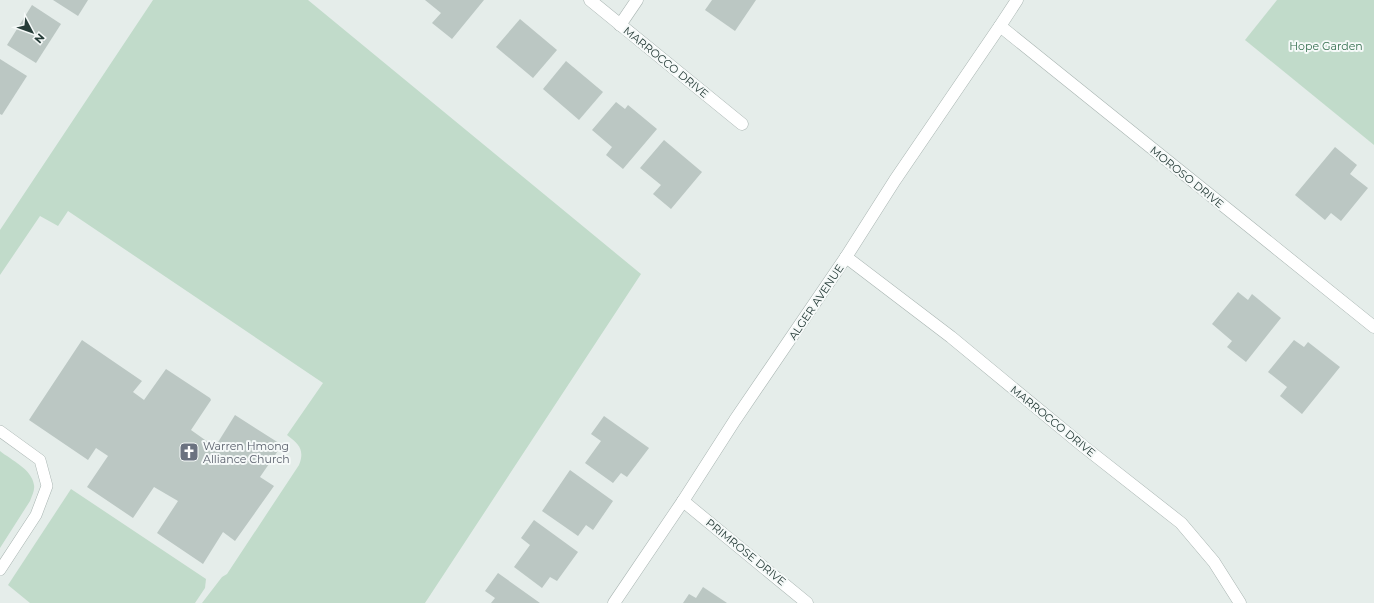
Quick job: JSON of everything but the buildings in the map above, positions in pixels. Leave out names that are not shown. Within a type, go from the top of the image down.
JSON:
[{"type":"street","name":"MARROCCO DRIVE","points":[[590,0],[742,124]]},
{"type":"street","points":[[620,25],[637,0]]},
{"type":"street","name":"ALGER AVENUE","points":[[614,603],[683,501],[735,420],[846,257],[895,180],[1017,0]]},
{"type":"street","name":"MOROSO DRIVE","points":[[1000,26],[1374,327]]},
{"type":"street","name":"MARROCCO DRIVE","points":[[846,257],[951,338],[1083,446],[1181,523],[1214,562],[1240,603]]},
{"type":"street","name":"PRIMROSE DRIVE","points":[[683,501],[807,603]]},
{"type":"lane","points":[[0,431],[40,460],[47,486],[36,515],[0,570]]},
{"type":"green space","points":[[153,0],[308,0],[641,274],[425,603],[202,603],[222,577],[227,574],[299,465],[301,460],[300,448],[295,441],[287,435],[323,383],[68,211],[58,226],[40,216],[0,275],[0,230]]},
{"type":"green space","name":"Hope Garden","points":[[1277,0],[1374,0],[1374,145],[1245,40]]},
{"type":"green space","points":[[0,451],[20,465],[29,474],[34,487],[30,501],[0,548]]},
{"type":"green space","points":[[71,489],[206,579],[205,588],[195,603],[30,603],[8,585]]},
{"type":"place","name":"Warren Hmong Alliance Church","points":[[189,452]]}]
